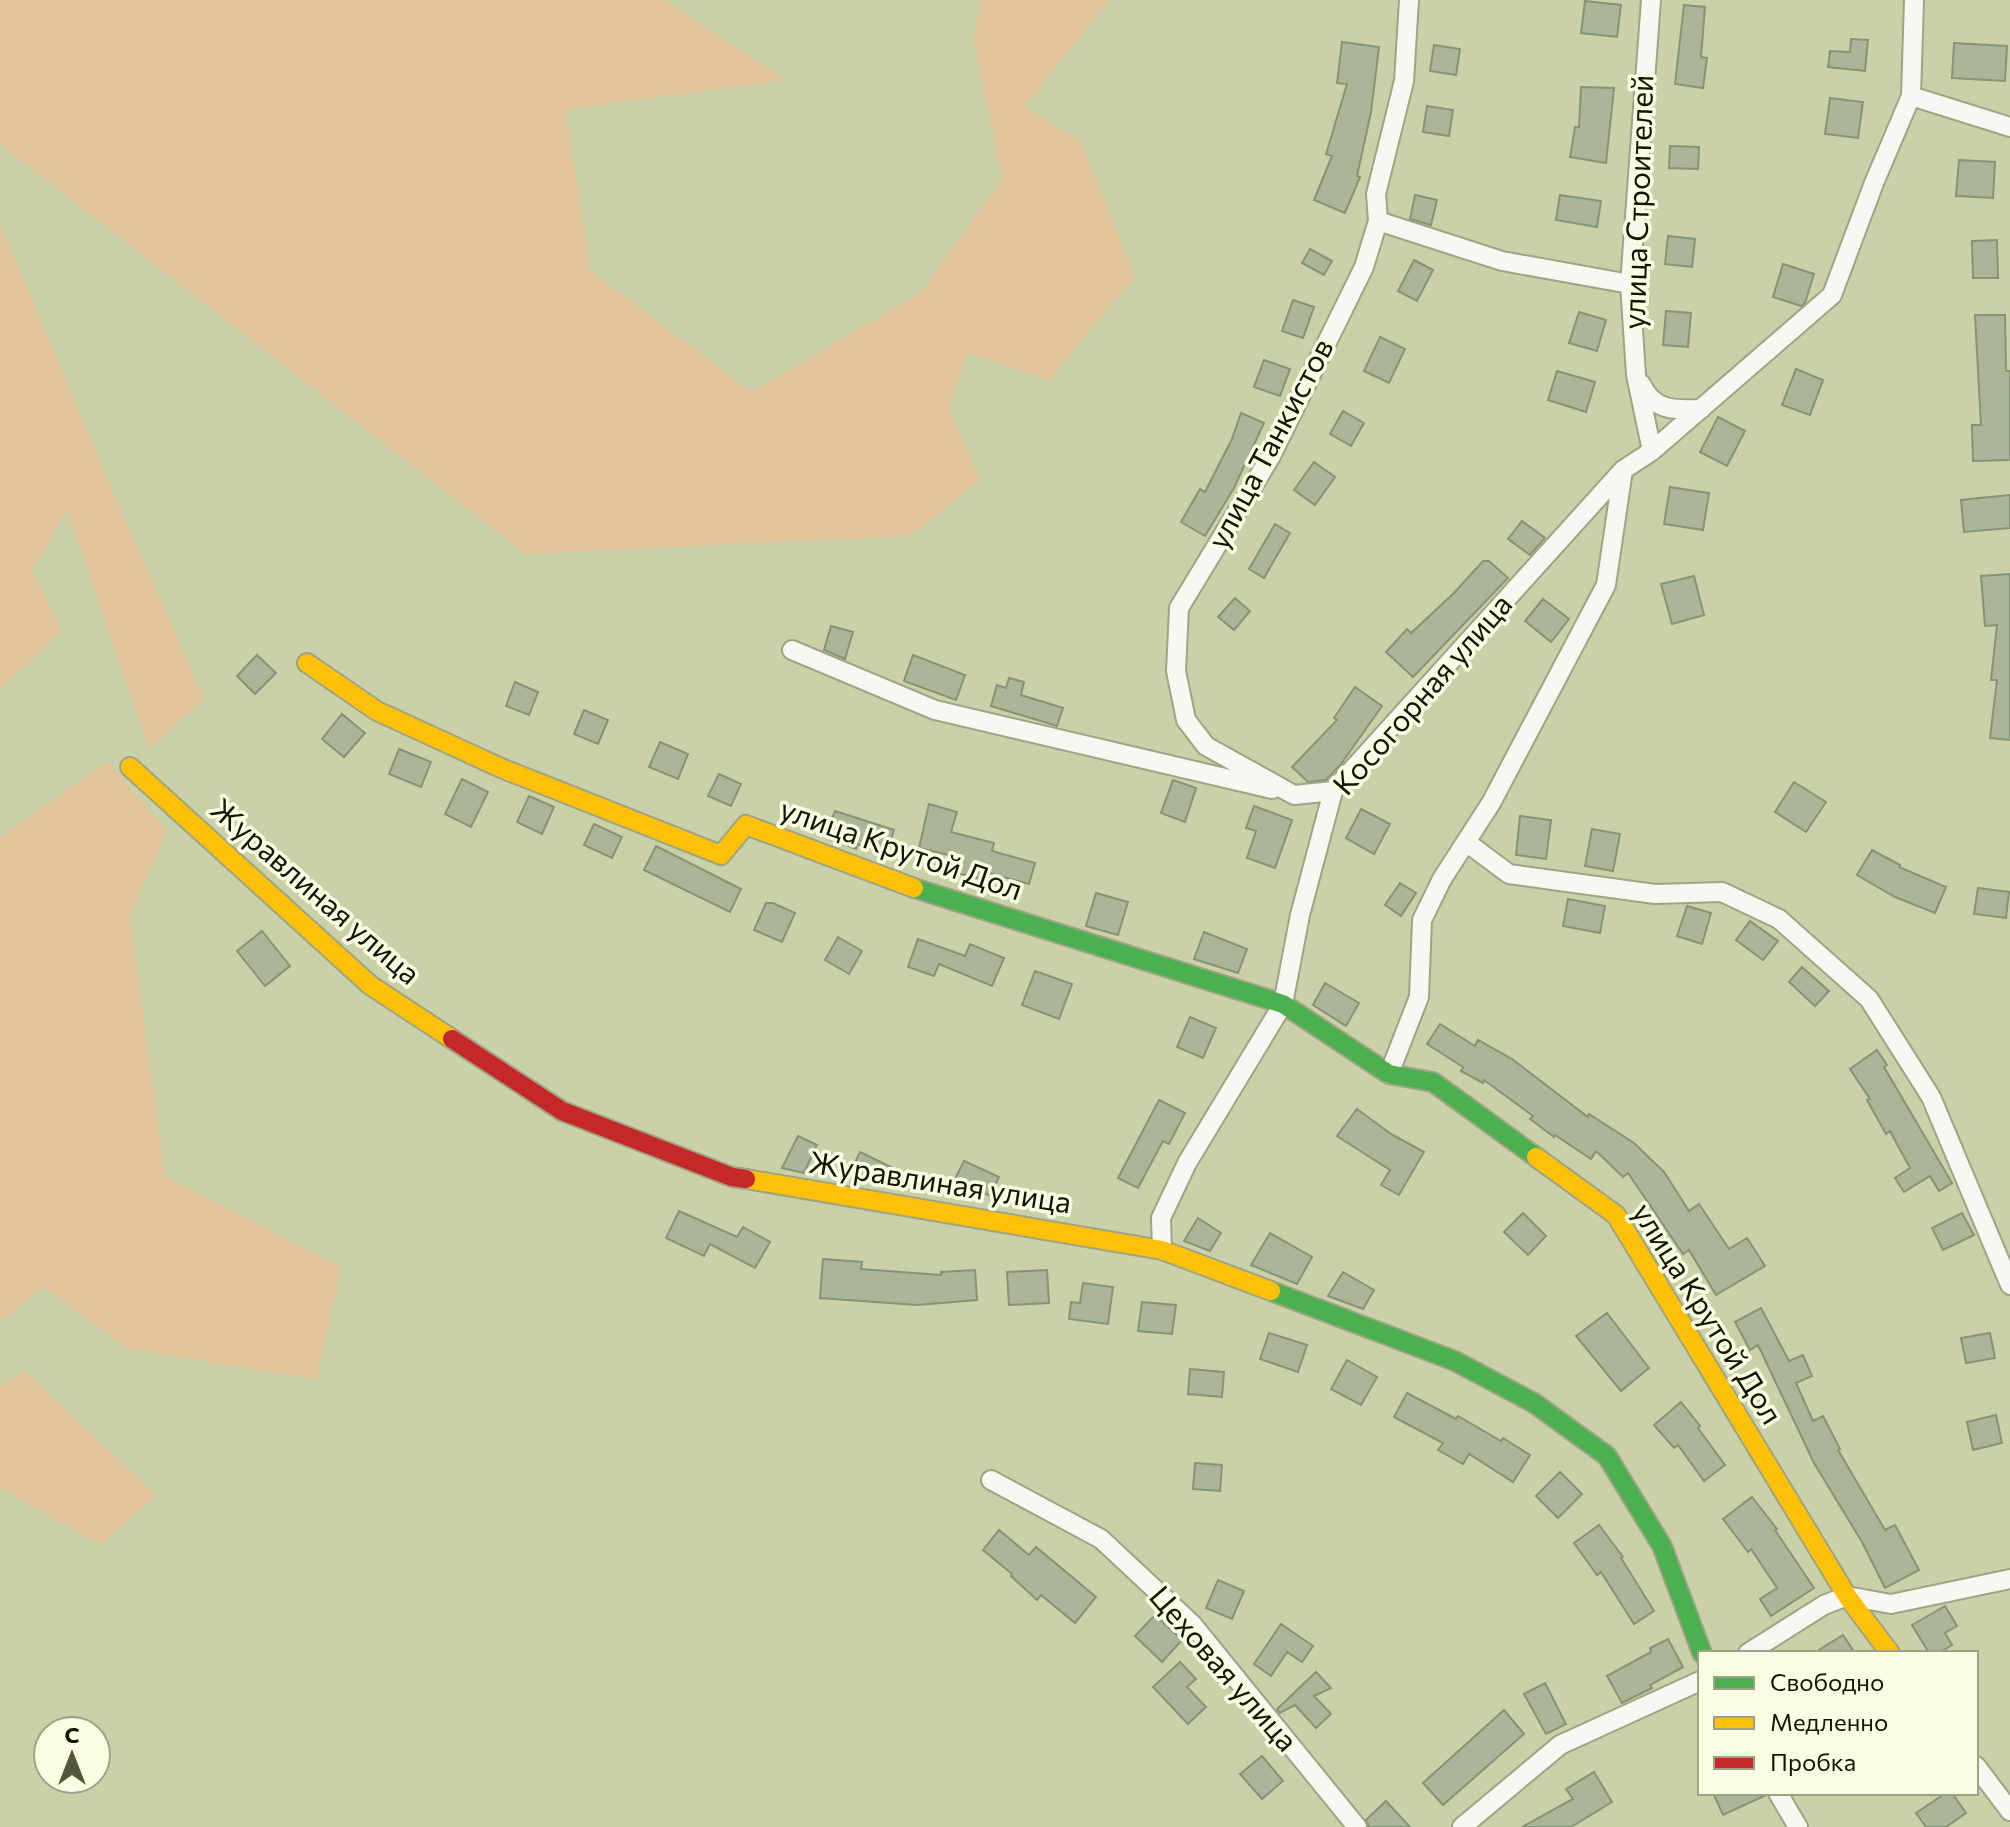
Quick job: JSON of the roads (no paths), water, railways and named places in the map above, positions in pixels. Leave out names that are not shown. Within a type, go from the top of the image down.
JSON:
[{"type":"street","name":"улица Танкистов","points":[[1294,795],[1206,746],[1186,720],[1176,671],[1179,608],[1271,456],[1364,267],[1378,221],[1376,194],[1404,81],[1409,0]]},
{"type":"street","name":"улица Строителей","points":[[1651,0],[1630,284],[1636,375],[1652,451]]},
{"type":"street","points":[[1914,0],[1911,96],[2010,127]]},
{"type":"street","name":"Косогорная улица","points":[[1283,1004],[1300,915],[1333,791],[1623,470],[1652,451],[1832,295],[1911,96]]},
{"type":"street","points":[[1378,221],[1502,261],[1630,284]]},
{"type":"street","points":[[1636,375],[1646,395],[1658,406],[1673,411],[1701,409]]},
{"type":"street","points":[[1389,1074],[1419,997],[1422,920],[1442,879],[1498,790],[1606,585],[1623,470]]},
{"type":"street","name":"Косогорная улица","points":[[792,650],[935,710],[1294,795]]},
{"type":"street","name":"улица Крутой Дол","points":[[307,663],[377,711],[501,768],[721,855],[746,825],[937,896],[1283,1004],[1389,1074],[1433,1082],[1616,1215],[1847,1596],[1888,1651]]},
{"type":"street","name":"Журавлиная улица","points":[[130,767],[370,985],[562,1111],[732,1177],[1162,1250],[1455,1361],[1534,1403],[1607,1456],[1662,1546],[1701,1651]]},
{"type":"street","points":[[1294,795],[1333,791]]},
{"type":"street","points":[[1466,842],[1509,874],[1655,894],[1722,892],[1779,919],[1869,999],[1931,1097],[2010,1285]]},
{"type":"street","points":[[1162,1250],[1161,1218],[1187,1163],[1283,1004]]},
{"type":"street","name":"Цеховая улица","points":[[991,1480],[1101,1539],[1192,1624],[1357,1827]]},
{"type":"street","points":[[1751,1651],[1824,1605],[1847,1596],[1891,1604],[2010,1579]]},
{"type":"street","points":[[1462,1827],[1560,1745],[1698,1682]]},
{"type":"street","points":[[1978,1769],[2010,1811]]},
{"type":"street","points":[[1779,1795],[1798,1827]]}]
